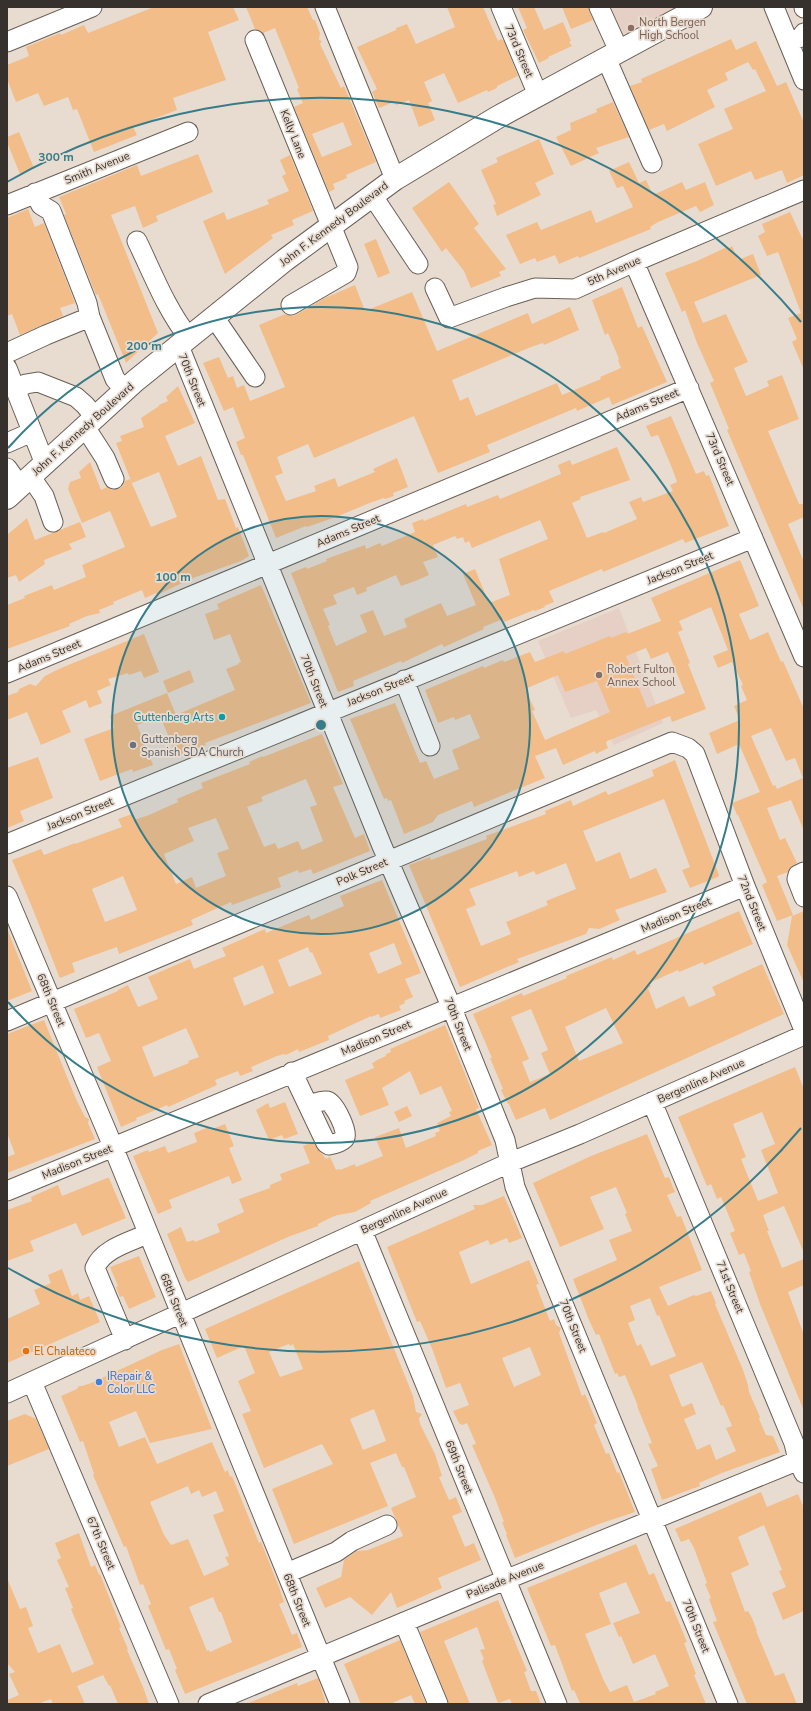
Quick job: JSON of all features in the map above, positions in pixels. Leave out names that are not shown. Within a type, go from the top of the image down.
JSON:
[{"type":"main road","name":"John F. Kennedy Boulevard","points":[[25,481],[125,390],[214,317],[285,260],[331,228],[395,179],[498,117],[701,7]]},
{"type":"street","points":[[7,42],[92,7]]},
{"type":"street","points":[[325,7],[395,179]]},
{"type":"street","name":"73rd Street","points":[[501,7],[538,95]]},
{"type":"street","points":[[599,7],[613,55],[652,162]]},
{"type":"street","points":[[779,9],[796,38],[804,80]]},
{"type":"street","name":"Kelly Lane","points":[[255,40],[331,228],[348,266],[346,273],[291,305]]},
{"type":"street","name":"Smith Avenue","points":[[7,205],[188,132]]},
{"type":"street","points":[[35,193],[41,205],[51,211],[87,303],[90,318],[115,379],[125,390]]},
{"type":"street","name":"5th Avenue","points":[[435,288],[449,318],[506,296],[535,288],[575,289],[634,262],[803,194]]},
{"type":"street","points":[[372,196],[418,264]]},
{"type":"street","name":"70th Street","points":[[137,241],[179,325],[184,342],[268,564],[388,861],[451,1006],[506,1140],[516,1186],[728,1704]]},
{"type":"street","name":"73rd Street","points":[[634,262],[804,657]]},
{"type":"street","points":[[214,317],[255,377]]},
{"type":"street","points":[[7,353],[46,335],[90,318]]},
{"type":"street","points":[[7,368],[32,432],[25,481]]},
{"type":"street","points":[[15,389],[26,384],[38,382],[76,397],[85,405],[90,422],[114,479]]},
{"type":"street","name":"Adams Street","points":[[7,673],[689,388]]},
{"type":"street","points":[[7,443],[32,432]]},
{"type":"street","points":[[7,468],[44,496],[54,522]]},
{"type":"street","name":"Jackson Street","points":[[7,844],[753,538]]},
{"type":"street","points":[[404,680],[430,746]]},
{"type":"street","name":"Polk Street","points":[[7,1021],[672,742],[688,748],[695,754],[702,775]]},
{"type":"street","name":"72nd Street","points":[[702,775],[745,886],[804,1030]]},
{"type":"street","points":[[804,872],[798,875],[797,879],[804,897]]},
{"type":"street","name":"Madison Street","points":[[7,1191],[451,1006],[745,886]]},
{"type":"street","name":"68th Street","points":[[7,896],[113,1148],[340,1704]]},
{"type":"street","name":"Bergenline Avenue","points":[[7,1393],[511,1162],[804,1035]]},
{"type":"street","points":[[292,1072],[308,1105]]},
{"type":"street","name":"71st Street","points":[[652,1102],[802,1464]]},
{"type":"street","name":"69th Street","points":[[362,1230],[557,1704]]},
{"type":"street","points":[[125,1340],[95,1268],[98,1260],[106,1253],[147,1234]]},
{"type":"street","name":"67th Street","points":[[32,1382],[170,1704]]},
{"type":"street","name":"Palisade Avenue","points":[[208,1704],[653,1519],[802,1464]]},
{"type":"street","points":[[287,1573],[336,1552],[352,1541],[388,1526]]},
{"type":"street","points":[[404,1622],[438,1704]]},
{"type":"shaded area","name":"North Bergen High School","points":[[592,7],[701,7],[612,55]]},
{"type":"shaded area","name":"Robert Fulton Annex School","points":[[619,608],[663,723],[614,745],[596,710],[571,718],[538,641]]},
{"type":"building","points":[[154,7],[233,7],[239,20],[208,32],[226,80],[173,98],[177,110],[133,127],[137,135],[94,152],[77,109],[73,110],[68,97],[44,106],[38,93],[16,102],[7,79],[7,65],[29,56],[26,47],[84,25],[88,33]]},
{"type":"building","points":[[246,7],[307,7],[313,20],[315,20],[320,33],[319,40],[322,41],[320,44],[341,88],[344,86],[376,162],[346,175],[347,178],[333,184],[335,189],[329,192],[294,107],[303,103],[297,89],[299,88],[275,28],[263,33],[255,29]],"holes":[[[343,122],[352,145],[322,157],[312,134]]]},
{"type":"building","points":[[447,7],[483,7],[498,41],[501,39],[504,41],[518,76],[497,86],[497,88],[488,92],[487,90],[458,103],[444,73],[424,82],[432,101],[428,103],[435,120],[419,127],[409,100],[396,105],[394,102],[379,108],[372,92],[377,89],[357,47],[407,24],[416,44],[455,27]]},
{"type":"building","points":[[518,7],[534,7],[544,30],[563,22],[571,41],[569,42],[572,46],[548,57],[549,58],[539,63],[523,30],[527,28]]},
{"type":"building","points":[[562,7],[588,7],[593,20],[571,29]]},
{"type":"building","points":[[731,39],[736,50],[756,41],[777,86],[786,82],[804,123],[804,175],[787,183],[782,170],[755,180],[751,171],[716,186],[698,144],[733,129],[724,109],[766,91],[755,69],[753,70],[748,62],[725,73],[728,80],[707,90],[715,107],[667,131],[664,124],[649,130],[630,86],[642,82],[641,79]]},
{"type":"building","points":[[613,102],[629,137],[596,148],[599,153],[571,166],[556,137],[571,130],[570,123],[597,112],[596,109]]},
{"type":"building","points":[[19,132],[34,168],[20,174],[7,142],[7,137]]},
{"type":"building","points":[[539,139],[554,174],[535,183],[541,195],[497,216],[493,205],[496,204],[481,170],[498,162],[496,158]]},
{"type":"building","points":[[198,154],[213,192],[156,216],[158,221],[143,228],[135,206],[111,215],[158,333],[126,363],[98,294],[96,295],[64,215],[66,214],[59,197],[137,165],[141,176]]},
{"type":"building","points":[[290,155],[313,211],[292,220],[294,225],[271,235],[273,238],[225,274],[203,221],[224,212],[227,220],[269,204],[267,200],[289,191],[282,176],[286,174],[280,160]]},
{"type":"building","points":[[629,162],[639,183],[646,180],[653,195],[682,182],[686,190],[705,182],[714,205],[700,212],[696,206],[658,222],[650,227],[651,229],[579,258],[578,256],[559,264],[555,255],[537,262],[535,258],[520,264],[506,235],[537,222],[541,230],[591,210],[596,223],[633,207],[623,186],[617,188],[609,171]]},
{"type":"building","points":[[449,182],[479,224],[474,228],[506,269],[499,272],[501,276],[471,288],[464,271],[446,248],[442,252],[412,208]]},
{"type":"building","points":[[28,209],[35,227],[44,223],[75,303],[60,308],[63,316],[20,335],[12,314],[7,316],[7,218]]},
{"type":"building","points":[[790,212],[804,242],[804,370],[792,342],[797,339],[788,318],[801,313],[778,252],[767,256],[758,236],[765,232],[762,224]]},
{"type":"building","points":[[376,239],[390,273],[378,278],[364,244]]},
{"type":"building","points":[[732,246],[738,260],[753,254],[761,275],[694,302],[703,323],[726,314],[748,362],[734,368],[746,396],[769,386],[767,381],[782,375],[799,419],[768,431],[799,504],[804,504],[804,517],[788,524],[804,562],[804,610],[727,430],[729,429],[710,383],[714,381],[697,343],[685,310],[682,312],[665,273],[697,261],[727,247],[728,249]]},
{"type":"building","points":[[355,285],[365,311],[412,292],[437,351],[528,313],[532,324],[570,307],[579,330],[544,345],[543,343],[531,347],[452,380],[460,401],[468,397],[476,416],[557,383],[562,395],[601,379],[600,377],[621,368],[619,359],[608,333],[605,335],[592,300],[622,287],[638,328],[642,326],[667,382],[612,405],[609,397],[577,411],[576,408],[487,445],[490,452],[438,473],[414,416],[314,458],[308,444],[277,457],[283,473],[275,476],[286,501],[316,491],[314,486],[335,478],[338,487],[375,472],[373,469],[397,458],[408,487],[393,493],[394,496],[372,502],[336,517],[307,527],[306,526],[276,538],[243,455],[241,455],[236,442],[245,438],[233,407],[224,411],[203,363],[219,357],[228,378],[233,376],[237,388],[244,385],[250,401],[285,387],[259,325],[285,314],[291,316],[296,315],[325,298]]},
{"type":"building","points":[[178,386],[195,423],[165,436],[178,466],[201,456],[218,500],[225,499],[249,556],[241,561],[193,578],[157,595],[156,593],[145,598],[142,590],[113,602],[114,604],[99,610],[100,613],[87,616],[69,624],[70,626],[7,649],[7,605],[25,598],[24,596],[52,585],[54,590],[86,577],[82,565],[125,547],[110,511],[82,523],[68,489],[70,482],[81,478],[79,472],[90,462],[101,490],[107,487],[112,490],[118,489],[123,486],[125,481],[130,479],[151,527],[177,517],[159,472],[132,483],[116,443],[122,441],[120,436],[144,427],[141,418],[159,405],[168,401],[166,397]]},
{"type":"building","points":[[671,416],[696,474],[704,471],[706,476],[709,475],[729,526],[685,543],[683,539],[603,572],[602,569],[549,591],[554,602],[544,606],[545,607],[504,622],[503,619],[483,627],[484,629],[444,647],[442,644],[402,663],[401,661],[353,681],[354,686],[338,692],[291,573],[306,567],[307,569],[327,561],[326,559],[365,545],[366,549],[380,543],[382,546],[415,532],[412,523],[423,519],[424,521],[466,504],[467,507],[498,495],[500,499],[561,474],[558,465],[570,460],[572,465],[617,447],[630,480],[580,497],[581,499],[572,503],[587,538],[603,532],[604,533],[637,519],[629,502],[641,497],[643,502],[673,491],[670,485],[677,482],[658,435],[651,437],[646,426]],"holes":[[[540,520],[548,539],[499,559],[510,595],[489,603],[475,569],[463,574],[476,605],[447,616],[441,603],[404,619],[407,627],[384,636],[373,610],[360,615],[367,632],[336,646],[328,626],[330,625],[323,609],[337,604],[333,595],[354,587],[357,595],[367,591],[366,588],[396,575],[401,586],[429,575],[423,562],[438,557],[433,545],[455,536],[457,539],[463,537],[465,543],[469,541],[472,548]]]},
{"type":"building","points":[[27,518],[35,540],[80,522],[86,537],[69,544],[72,549],[44,560],[45,564],[19,582],[16,575],[7,578],[7,535]]},
{"type":"building","points":[[740,560],[759,606],[739,614],[750,640],[768,632],[781,662],[783,661],[804,709],[804,831],[791,800],[767,808],[780,840],[785,838],[797,863],[790,868],[788,872],[777,876],[793,915],[777,921],[762,885],[767,882],[732,803],[760,792],[739,744],[717,754],[709,733],[740,720],[734,706],[747,700],[741,686],[743,685],[732,662],[718,668],[713,656],[728,650],[711,607],[679,621],[683,630],[678,632],[690,663],[688,664],[706,709],[672,722],[670,716],[607,741],[606,743],[608,748],[596,754],[595,751],[563,765],[556,748],[535,756],[545,778],[474,807],[472,801],[438,815],[433,822],[404,834],[391,800],[388,801],[387,798],[384,799],[350,719],[395,703],[420,763],[426,761],[434,779],[459,769],[452,750],[480,738],[470,714],[455,720],[454,717],[438,723],[425,690],[483,666],[484,668],[503,660],[504,662],[530,652],[535,662],[564,651],[565,654],[610,636],[611,638],[626,632],[627,634],[661,621],[651,598]],"holes":[[[646,648],[651,659],[668,652],[685,693],[647,708],[626,656]],[[558,675],[565,692],[597,681],[610,712],[545,740],[532,711],[535,710],[525,689]],[[771,728],[786,761],[795,758],[803,778],[777,789],[775,785],[773,786],[751,736]]]},
{"type":"building","points":[[261,585],[311,703],[205,743],[206,745],[177,756],[160,716],[137,725],[153,765],[133,772],[132,769],[100,781],[84,739],[114,728],[110,716],[167,693],[176,715],[235,690],[226,669],[241,662],[230,634],[214,640],[205,614],[219,609],[217,604]]},
{"type":"building","points":[[144,634],[159,672],[144,678],[141,671],[108,679],[111,685],[97,691],[102,703],[89,708],[86,700],[62,711],[71,732],[41,745],[27,712],[7,720],[7,696],[18,692],[19,689],[30,684],[36,686],[45,676],[61,668]]},
{"type":"building","points":[[190,670],[194,682],[168,693],[163,681]]},
{"type":"building","points":[[322,734],[343,784],[333,787],[355,838],[364,834],[370,851],[313,874],[311,869],[299,873],[298,870],[278,878],[281,887],[232,905],[231,902],[191,920],[193,925],[119,954],[117,947],[72,963],[75,972],[60,978],[12,860],[41,849],[44,855],[122,827],[118,819],[132,814],[134,820],[149,815],[178,802],[177,799],[203,788],[201,783],[250,764],[249,762]],"holes":[[[306,779],[317,805],[310,807],[323,841],[302,850],[298,841],[278,849],[275,843],[264,847],[247,807],[263,801],[261,797]],[[216,818],[229,849],[217,853],[226,876],[196,888],[192,877],[176,884],[164,854],[194,841],[188,828]],[[123,876],[137,910],[105,922],[92,889]]]},
{"type":"building","points":[[38,757],[53,798],[20,811],[24,821],[7,828],[7,768]]},
{"type":"building","points":[[675,760],[719,875],[718,877],[690,888],[682,870],[690,867],[664,799],[583,831],[596,862],[620,852],[630,879],[656,868],[667,892],[615,910],[620,920],[599,929],[589,928],[586,934],[517,959],[519,962],[460,987],[409,865],[430,857],[431,860],[487,839],[486,836],[546,814],[545,811],[571,800],[573,806],[606,791],[608,795],[654,776],[652,770]],"holes":[[[566,863],[576,889],[546,901],[548,905],[506,922],[511,934],[481,946],[466,909],[476,905],[469,889],[517,871],[519,877],[534,871],[536,875]]]},
{"type":"building","points":[[382,880],[421,973],[405,979],[413,997],[404,1001],[405,1003],[399,1006],[401,1010],[380,1018],[379,1014],[371,1016],[328,1036],[329,1040],[299,1052],[298,1049],[286,1055],[284,1054],[277,1056],[251,1067],[253,1071],[240,1076],[238,1071],[215,1080],[217,1085],[168,1107],[167,1105],[136,1118],[137,1120],[121,1127],[97,1067],[111,1061],[99,1033],[86,1038],[74,1009],[118,991],[128,985],[138,1007],[158,999],[148,977],[190,959],[194,969],[226,956],[222,948],[265,929],[266,933],[309,915],[311,920],[344,906],[340,896]],"holes":[[[394,943],[402,964],[378,974],[369,953]],[[308,947],[310,953],[312,952],[322,974],[289,987],[278,960]],[[263,965],[274,993],[244,1006],[233,978]],[[186,1028],[199,1057],[188,1061],[189,1063],[154,1077],[142,1047]]]},
{"type":"building","points":[[739,911],[753,944],[704,965],[703,962],[679,972],[678,970],[649,983],[651,987],[648,988],[656,1009],[684,996],[689,1007],[716,995],[712,987],[762,964],[784,1014],[550,1120],[545,1108],[516,1120],[501,1090],[503,1089],[490,1058],[492,1058],[473,1014],[522,993],[523,996],[567,978],[566,976],[612,957],[613,960],[635,950],[637,955]],"holes":[[[606,1008],[623,1043],[579,1061],[565,1027]],[[531,1009],[548,1050],[541,1053],[550,1074],[530,1082],[522,1062],[529,1059],[511,1017]]]},
{"type":"building","points":[[804,911],[804,983],[787,945],[792,916]]},
{"type":"building","points":[[8,931],[32,991],[7,1001],[7,932]]},
{"type":"building","points":[[44,1020],[76,1099],[85,1117],[89,1119],[88,1123],[95,1139],[7,1173],[7,1157],[15,1154],[7,1133],[7,1034]]},
{"type":"building","points":[[445,1025],[479,1108],[476,1109],[492,1145],[478,1151],[478,1153],[464,1160],[370,1201],[371,1203],[355,1212],[332,1217],[318,1224],[318,1226],[288,1237],[188,1282],[167,1234],[181,1227],[187,1242],[194,1240],[195,1242],[220,1232],[217,1224],[244,1212],[239,1199],[270,1188],[270,1185],[282,1180],[280,1174],[310,1163],[303,1146],[313,1142],[326,1159],[330,1157],[336,1170],[340,1170],[355,1164],[356,1167],[383,1156],[375,1137],[399,1128],[406,1148],[436,1136],[435,1133],[440,1131],[437,1123],[451,1116],[449,1112],[452,1111],[441,1086],[420,1095],[410,1071],[382,1088],[389,1105],[360,1116],[345,1080],[374,1068],[372,1063],[386,1056],[386,1054],[391,1052],[390,1049]]},
{"type":"building","points":[[795,1067],[804,1089],[804,1253],[784,1206],[763,1215],[769,1231],[767,1231],[782,1268],[804,1259],[804,1285],[788,1292],[804,1335],[804,1411],[760,1304],[749,1272],[751,1271],[744,1253],[739,1255],[730,1233],[735,1231],[721,1197],[717,1199],[711,1184],[707,1186],[678,1117]],"holes":[[[762,1112],[775,1144],[761,1150],[778,1193],[758,1201],[741,1159],[746,1157],[733,1124]]]},
{"type":"building","points":[[285,1102],[298,1134],[284,1139],[282,1135],[269,1140],[256,1110],[268,1103],[270,1108]]},
{"type":"building","points":[[407,1106],[412,1116],[399,1122],[394,1112]]},
{"type":"building","points":[[225,1124],[234,1146],[229,1148],[242,1180],[232,1184],[229,1176],[169,1200],[172,1208],[158,1214],[133,1156],[148,1150],[149,1152],[165,1146],[168,1153],[197,1142],[194,1133],[209,1127],[210,1130]]},
{"type":"building","points":[[647,1134],[665,1178],[669,1177],[675,1192],[667,1195],[677,1217],[681,1216],[702,1270],[659,1287],[668,1306],[694,1295],[696,1296],[711,1291],[743,1370],[749,1392],[760,1417],[759,1419],[766,1435],[773,1436],[780,1452],[722,1473],[699,1483],[700,1486],[662,1500],[651,1469],[658,1466],[648,1444],[652,1443],[638,1406],[625,1375],[619,1377],[617,1373],[615,1374],[599,1334],[596,1335],[589,1320],[573,1279],[617,1260],[609,1240],[632,1231],[625,1214],[627,1213],[616,1187],[590,1197],[604,1229],[560,1247],[533,1183],[591,1156]],"holes":[[[650,1298],[657,1316],[659,1315],[676,1356],[651,1366],[641,1344],[637,1346],[628,1323],[635,1320],[630,1306]],[[702,1362],[721,1406],[723,1405],[732,1426],[726,1428],[736,1451],[716,1460],[710,1444],[697,1450],[684,1419],[696,1414],[692,1403],[682,1407],[669,1375]]]},
{"type":"building","points":[[109,1178],[126,1218],[82,1236],[76,1223],[30,1241],[34,1251],[7,1261],[7,1210],[32,1201],[31,1197],[58,1185],[62,1196]]},
{"type":"building","points":[[504,1196],[522,1238],[509,1243],[507,1238],[490,1245],[488,1240],[459,1252],[471,1284],[529,1260],[539,1284],[536,1285],[550,1321],[554,1319],[556,1325],[561,1328],[559,1333],[582,1396],[585,1394],[597,1423],[594,1425],[606,1454],[609,1453],[617,1473],[619,1472],[635,1512],[599,1524],[515,1558],[506,1535],[507,1534],[502,1522],[504,1522],[495,1498],[472,1445],[476,1444],[467,1423],[462,1425],[459,1423],[453,1411],[469,1405],[460,1383],[446,1388],[433,1351],[420,1321],[417,1322],[387,1247],[475,1209],[473,1205],[482,1205]],"holes":[[[530,1347],[541,1375],[514,1387],[502,1358]]]},
{"type":"building","points":[[139,1256],[156,1297],[129,1309],[123,1296],[120,1297],[116,1287],[118,1286],[110,1267]]},
{"type":"building","points":[[359,1261],[413,1396],[416,1412],[422,1414],[419,1418],[420,1424],[435,1454],[442,1476],[439,1477],[449,1500],[456,1497],[462,1512],[452,1516],[465,1547],[474,1543],[481,1560],[438,1578],[442,1588],[397,1608],[391,1592],[372,1615],[350,1597],[325,1608],[316,1588],[341,1577],[344,1560],[357,1551],[368,1550],[403,1536],[391,1508],[416,1497],[404,1467],[402,1467],[396,1453],[370,1463],[388,1506],[294,1544],[272,1489],[333,1464],[322,1444],[264,1468],[242,1414],[251,1411],[238,1381],[255,1373],[244,1346],[217,1358],[205,1329]],"holes":[[[289,1344],[290,1346],[293,1344],[303,1369],[280,1377],[269,1352]],[[374,1409],[386,1441],[363,1450],[350,1419]]]},
{"type":"building","points":[[62,1269],[72,1296],[78,1293],[80,1300],[89,1296],[100,1322],[7,1363],[7,1319],[40,1304],[34,1290],[51,1283],[48,1275]]},
{"type":"building","points":[[179,1344],[212,1429],[150,1443],[136,1411],[109,1422],[119,1447],[145,1437],[157,1464],[212,1442],[225,1472],[228,1470],[230,1477],[232,1476],[259,1543],[261,1542],[284,1602],[279,1604],[292,1635],[297,1633],[302,1647],[185,1694],[175,1670],[177,1669],[169,1649],[166,1650],[148,1606],[151,1604],[143,1584],[140,1585],[126,1546],[124,1547],[93,1475],[94,1474],[83,1441],[80,1442],[61,1396],[77,1389],[79,1386],[91,1383],[162,1350]],"holes":[[[188,1486],[191,1494],[199,1490],[202,1497],[216,1491],[224,1511],[213,1515],[229,1556],[225,1557],[229,1565],[204,1576],[188,1539],[171,1545],[164,1535],[150,1502]],[[213,1597],[219,1612],[221,1612],[232,1642],[210,1652],[209,1650],[207,1651],[189,1607]]]},
{"type":"building","points":[[25,1414],[36,1419],[49,1449],[7,1466],[7,1421]]},
{"type":"building","points":[[761,1492],[767,1507],[798,1494],[804,1508],[804,1611],[783,1620],[772,1593],[786,1587],[779,1571],[782,1570],[764,1525],[738,1537],[749,1565],[731,1573],[745,1612],[748,1611],[752,1618],[775,1676],[784,1673],[797,1704],[747,1704],[713,1622],[717,1621],[709,1599],[711,1598],[705,1584],[707,1583],[694,1548],[689,1539],[681,1542],[675,1529]]},
{"type":"building","points":[[79,1533],[91,1567],[95,1565],[99,1575],[100,1574],[121,1627],[119,1628],[128,1649],[127,1650],[149,1704],[118,1704],[110,1685],[109,1686],[103,1675],[77,1686],[85,1704],[53,1704],[51,1699],[38,1704],[7,1704],[7,1700],[19,1695],[9,1674],[15,1672],[7,1663],[7,1578],[20,1609],[26,1607],[33,1626],[28,1628],[38,1653],[60,1644],[72,1673],[94,1664],[71,1609],[73,1608],[65,1588],[69,1587],[57,1560],[61,1558],[55,1543]]},
{"type":"building","points":[[636,1544],[649,1575],[654,1573],[666,1602],[670,1601],[687,1642],[684,1643],[696,1674],[694,1675],[706,1704],[580,1703],[574,1690],[572,1691],[555,1645],[551,1646],[527,1588]],"holes":[[[626,1582],[640,1613],[613,1623],[619,1637],[621,1636],[633,1664],[655,1654],[669,1686],[655,1692],[656,1694],[634,1702],[627,1685],[610,1692],[603,1679],[585,1634],[611,1624],[599,1593]]]},
{"type":"building","points":[[498,1600],[527,1671],[524,1672],[531,1691],[536,1691],[541,1704],[512,1704],[510,1699],[498,1703],[482,1661],[484,1659],[480,1650],[485,1649],[477,1627],[444,1641],[470,1704],[449,1704],[420,1632]]},
{"type":"building","points":[[400,1640],[426,1704],[415,1704],[411,1695],[390,1704],[361,1704],[344,1664]]},
{"type":"building","points":[[318,1678],[326,1704],[246,1704],[297,1683],[298,1686]]},
{"type":"place","name":"North Bergen High School","points":[[631,28]]},
{"type":"place","name":"Robert Fulton Annex School","points":[[599,675]]},
{"type":"place","name":"Guttenberg Arts","points":[[222,717]]},
{"type":"place","name":"Guttenberg Spanish SDA Church","points":[[133,745]]},
{"type":"place","name":"El Chalateco","points":[[26,1351]]},
{"type":"place","name":"IRepair & Color LLC","points":[[99,1382]]}]
